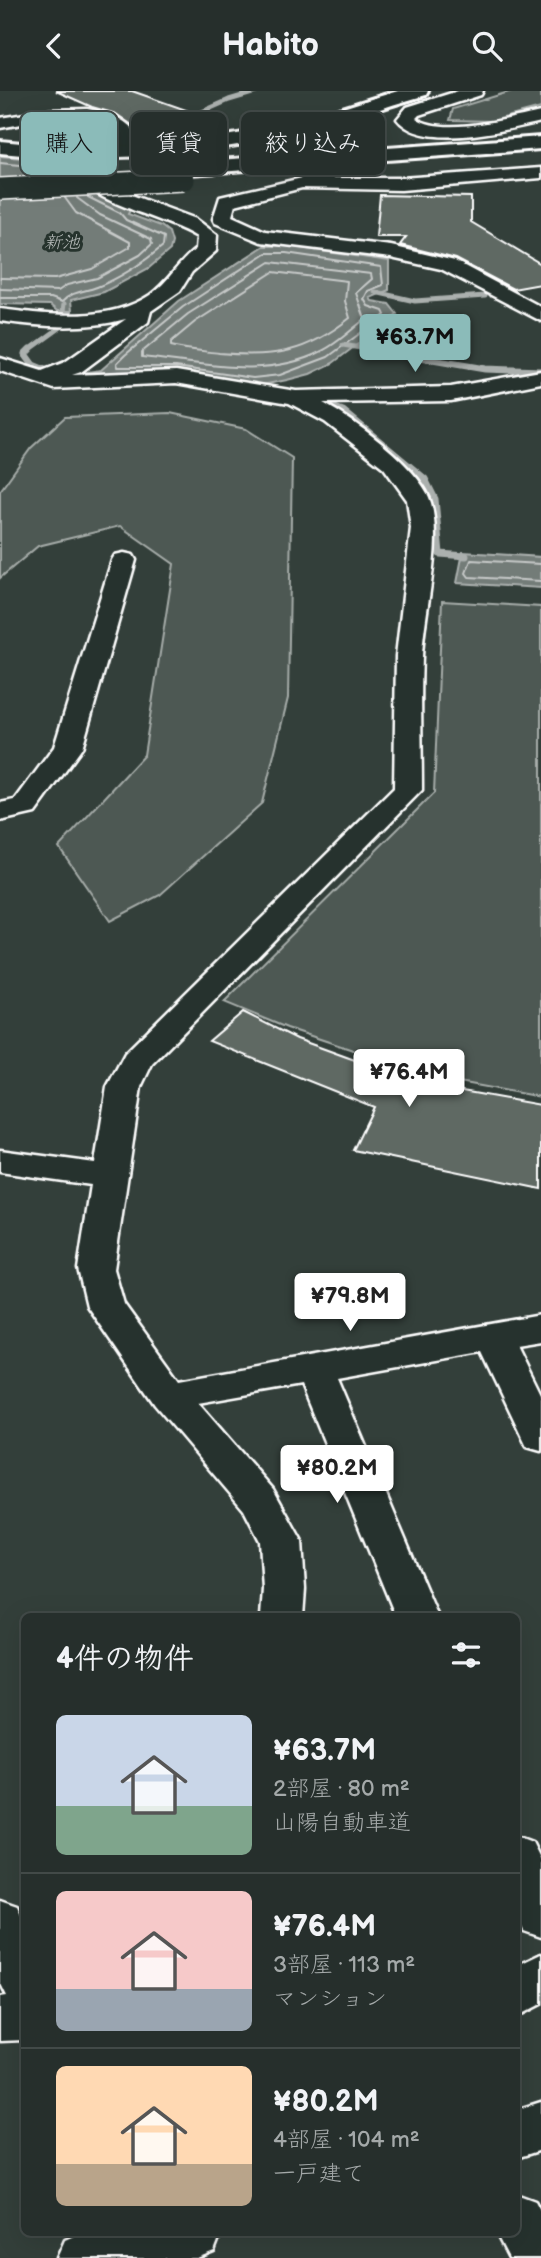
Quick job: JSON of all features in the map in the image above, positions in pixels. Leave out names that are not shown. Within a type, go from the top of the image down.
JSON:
[{"type":"main road","points":[[117,152],[281,131],[419,91]]},
{"type":"main road","points":[[227,171],[541,143]]},
{"type":"main road","points":[[0,147],[21,148]]},
{"type":"main road","points":[[227,173],[541,159]]},
{"type":"main road","points":[[0,178],[180,175]]},
{"type":"main road","points":[[0,189],[180,175]]},
{"type":"street","points":[[475,91],[413,111],[406,119],[412,127],[429,131],[486,128],[541,117]]},
{"type":"street","points":[[0,123],[72,114],[98,117],[122,126],[130,135],[126,148],[121,152]]},
{"type":"street","points":[[541,173],[401,184],[302,183],[227,201],[222,219],[253,241],[391,252],[448,265],[541,315]]},
{"type":"street","points":[[90,175],[103,191],[189,223],[207,235],[205,251],[184,269],[173,287]]},
{"type":"street","points":[[0,315],[32,320],[95,319],[143,308],[173,287],[192,280],[224,259]]},
{"type":"street","points":[[50,376],[74,367],[141,319],[143,308]]},
{"type":"street","points":[[0,364],[75,383],[176,377],[295,397],[452,394],[541,377]]},
{"type":"street","points":[[282,1613],[284,1589],[281,1541],[259,1500],[169,1395],[106,1306],[96,1269],[124,1087],[137,1060],[408,790],[409,656],[423,529],[419,500],[392,464],[333,417],[295,397]]},
{"type":"street","points":[[0,812],[25,807],[68,748],[124,560]]},
{"type":"street","points":[[0,1161],[110,1176]]},
{"type":"street","points":[[169,1395],[541,1328]]},
{"type":"street","points":[[493,1336],[541,1437]]},
{"type":"street","points":[[314,1369],[415,1613]]},
{"type":"street","points":[[520,1866],[541,1916]]},
{"type":"street","points":[[0,1921],[21,1974]]},
{"type":"street","points":[[520,1992],[541,1976]]},
{"type":"street","points":[[0,2019],[21,2018]]},
{"type":"street","points":[[520,2133],[541,2126]]},
{"type":"street","points":[[520,2225],[538,2258]]},
{"type":"street","points":[[84,2258],[182,2236]]},
{"type":"shaded area","points":[[512,91],[541,91],[541,108],[492,121],[450,120],[453,109]]},
{"type":"shaded area","points":[[170,413],[246,429],[292,458],[288,698],[262,803],[160,895],[110,921],[59,847],[144,755],[174,564],[120,526],[38,546],[0,578],[0,491],[31,448],[65,417]]},
{"type":"shaded area","points":[[442,601],[541,607],[541,1097],[437,1078],[287,1028],[224,1002],[434,793]]},
{"type":"water","name":"新池","points":[[0,156],[21,158],[21,175],[82,175],[91,191],[130,210],[128,214],[161,226],[169,232],[172,242],[170,250],[149,268],[104,292],[71,300],[72,311],[57,311],[50,305],[0,304]]},
{"type":"water","points":[[264,246],[286,246],[389,261],[389,290],[370,298],[372,301],[389,304],[397,314],[333,363],[310,374],[262,385],[175,374],[85,379],[67,375],[101,370],[179,301]]},
{"type":"water","points":[[463,552],[541,557],[541,588],[457,583]]},
{"type":"building","points":[[56,91],[132,91],[189,111],[131,112],[131,124],[117,112],[92,107]]},
{"type":"building","points":[[380,195],[471,197],[471,222],[541,264],[541,284],[513,289],[456,259],[400,245],[406,237],[376,237]]},
{"type":"building","points":[[243,1012],[297,1039],[374,1067],[451,1089],[541,1105],[541,1189],[353,1150],[374,1107],[209,1041]]},
{"type":"waterway","points":[[117,127],[186,119],[229,100],[259,91]]},
{"type":"waterway","points":[[375,292],[415,301],[485,296]]},
{"type":"waterway","points":[[28,351],[61,327],[64,304]]},
{"type":"waterway","points":[[343,345],[378,351]]},
{"type":"waterway","points":[[368,349],[485,369],[541,371]]},
{"type":"waterway","points":[[28,351],[25,354],[33,365],[57,375]]},
{"type":"waterway","points":[[319,402],[343,411],[425,479],[435,499],[440,554],[466,556]]}]
